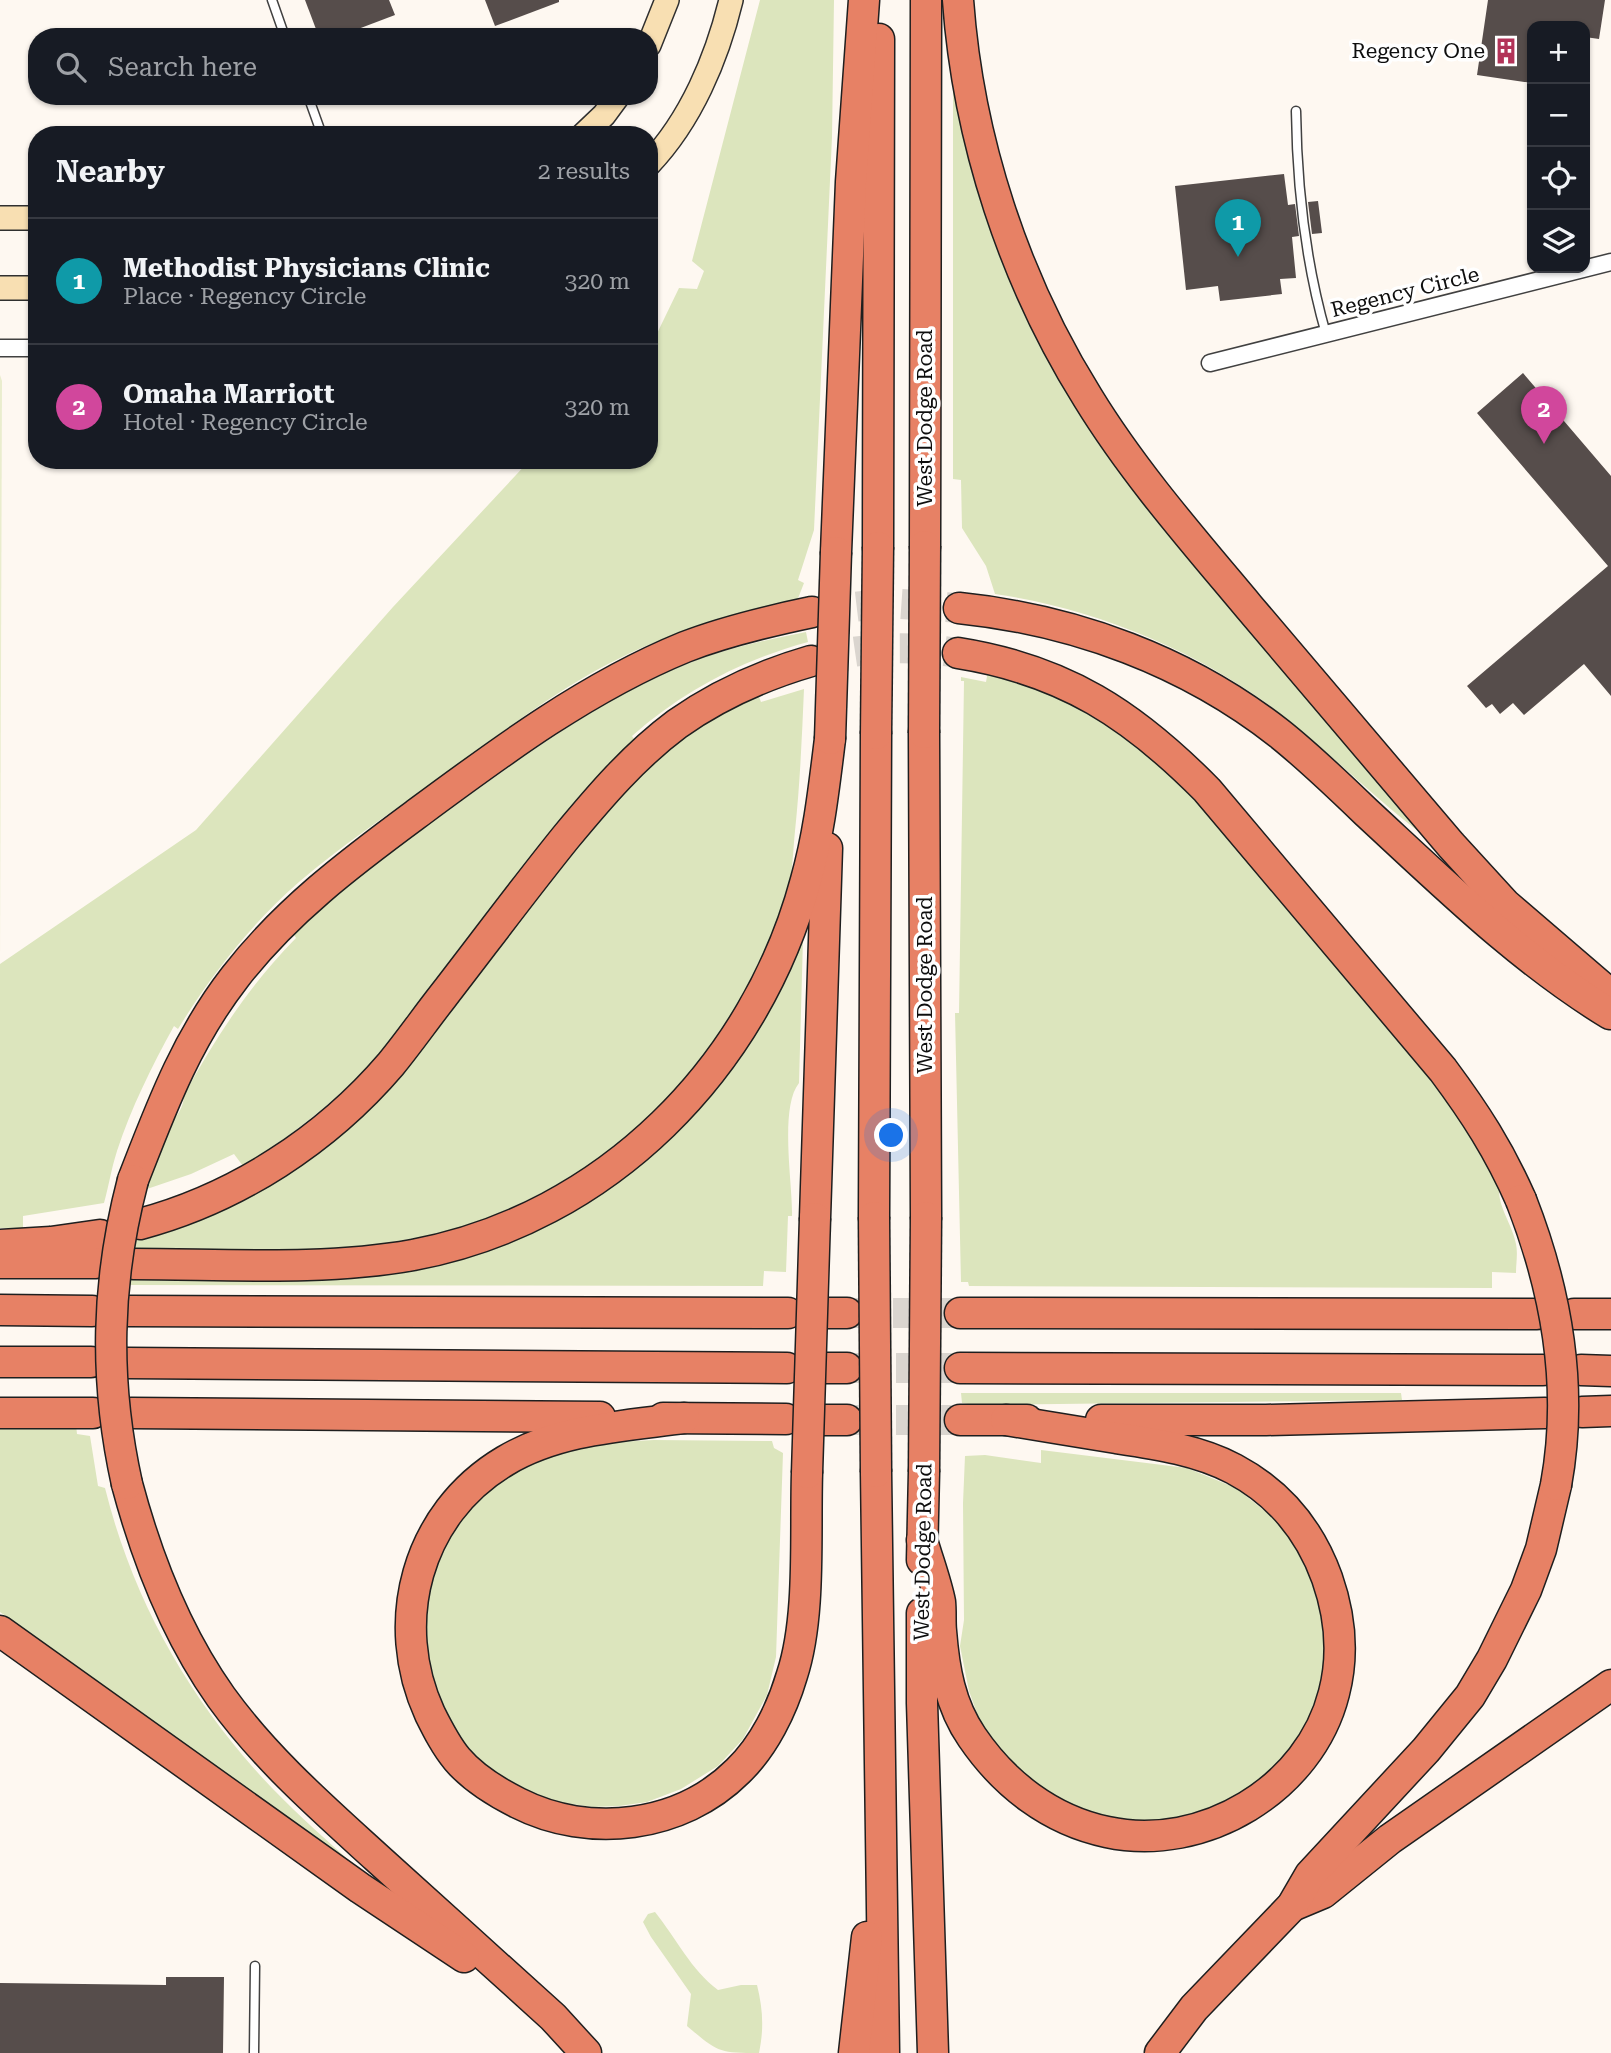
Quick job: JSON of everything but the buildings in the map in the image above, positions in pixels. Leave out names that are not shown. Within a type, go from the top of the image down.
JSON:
[{"type":"highway","points":[[684,1418],[566,1436],[505,1460],[477,1480],[453,1506],[434,1534],[422,1562],[412,1596],[410,1630],[413,1664],[422,1695],[439,1733],[457,1760],[481,1781],[532,1810],[554,1818],[578,1823],[606,1824],[662,1816],[689,1805],[739,1770],[775,1720],[792,1676],[800,1644],[836,552],[851,182],[864,0]]},
{"type":"highway","name":"West Dodge Road","points":[[879,0],[874,1217],[880,1847]]},
{"type":"highway","name":"West Dodge Road","points":[[926,0],[923,733],[926,1217],[922,1703],[930,1970]]},
{"type":"highway","points":[[958,0],[965,65],[975,115],[1001,211],[1026,276],[1087,398],[1137,471],[1451,845],[1505,904],[1611,995]]},
{"type":"highway","points":[[959,608],[1043,622],[1127,647],[1178,670],[1248,711],[1303,753],[1520,952],[1572,991],[1611,1014]]},
{"type":"highway","points":[[586,2053],[553,2017],[298,1787],[245,1729],[197,1658],[157,1581],[141,1536],[115,1422],[110,1313],[120,1234],[133,1180],[173,1078],[213,1008],[235,977],[312,895],[343,869],[520,740],[608,684],[658,659],[714,637],[764,622],[813,612]]},
{"type":"highway","points":[[958,653],[1031,670],[1076,689],[1122,715],[1184,766],[1207,790],[1443,1070],[1474,1112],[1502,1158],[1521,1200],[1546,1269],[1560,1338],[1565,1396],[1556,1485],[1541,1549],[1526,1590],[1492,1659],[1469,1696],[1426,1750],[1310,1875],[1292,1906],[1194,2008],[1160,2053]]},
{"type":"highway","points":[[140,1224],[192,1207],[232,1189],[273,1166],[312,1138],[351,1105],[391,1064],[543,866],[601,796],[636,759],[677,725],[719,698],[760,678],[811,661]]},
{"type":"highway","points":[[133,1264],[323,1264],[368,1262],[415,1254],[498,1230],[540,1212],[583,1188],[626,1159],[662,1127],[702,1082],[741,1029],[780,957],[796,914],[814,846],[830,739]]},
{"type":"highway","points":[[0,1245],[51,1242],[98,1249],[0,1263]]},
{"type":"highway","points":[[0,1310],[92,1311]]},
{"type":"highway","points":[[128,1311],[788,1313]]},
{"type":"highway","points":[[960,1313],[1537,1314]]},
{"type":"highway","points":[[1574,1314],[1611,1314]]},
{"type":"highway","points":[[0,1362],[91,1362]]},
{"type":"highway","points":[[127,1363],[787,1368]]},
{"type":"highway","points":[[960,1368],[1544,1370]]},
{"type":"highway","points":[[1581,1370],[1611,1370]]},
{"type":"highway","points":[[0,1412],[93,1413]]},
{"type":"highway","points":[[131,1413],[786,1419]]},
{"type":"highway","points":[[960,1420],[1196,1421],[1545,1413]]},
{"type":"highway","points":[[922,1540],[940,1603],[946,1673],[952,1699],[971,1735],[993,1763],[1017,1789],[1048,1810],[1077,1823],[1108,1832],[1134,1835],[1188,1831],[1224,1819],[1267,1795],[1308,1750],[1323,1725],[1334,1694],[1340,1662],[1339,1630],[1332,1594],[1320,1558],[1304,1529],[1284,1506],[1235,1469],[1200,1454],[1006,1420]]},
{"type":"highway","points":[[0,1631],[360,1888],[553,2017]]},
{"type":"highway","points":[[1292,1906],[1323,1893],[1390,1839],[1611,1685]]},
{"type":"highway","points":[[853,2053],[880,1847]]},
{"type":"highway","points":[[880,1847],[884,2053]]},
{"type":"highway","points":[[916,2053],[930,1970]]},
{"type":"highway","points":[[930,1970],[933,2053]]},
{"type":"main road","points":[[656,28],[667,0]]},
{"type":"main road","points":[[658,152],[686,114],[707,73],[723,33],[731,0]]},
{"type":"main road","points":[[592,126],[611,105]]},
{"type":"main road","points":[[0,218],[28,218]]},
{"type":"main road","points":[[0,288],[28,288]]},
{"type":"street","name":"Regency Circle","points":[[1210,363],[1611,262]]},
{"type":"street","points":[[0,348],[28,348]]},
{"type":"lane","points":[[272,0],[282,28]]},
{"type":"lane","points":[[311,105],[319,126]]},
{"type":"lane","points":[[1296,111],[1303,225],[1309,266],[1325,334]]},
{"type":"lane","points":[[254,2053],[255,1966]]},
{"type":"green space","points":[[760,0],[834,0],[832,137],[814,530],[798,580],[804,583],[797,601],[689,629],[637,650],[588,675],[528,714],[331,856],[264,915],[218,970],[178,1029],[174,1026],[129,1119],[115,1158],[104,1203],[23,1216],[23,1228],[0,1228],[0,964],[196,830],[393,607],[522,469],[658,469],[658,331],[679,288],[697,289],[704,271],[692,261]]},
{"type":"green space","points":[[953,80],[957,81],[1022,298],[1426,831],[1423,835],[1273,708],[1210,667],[1141,634],[1105,621],[1069,609],[995,594],[986,566],[962,528],[961,480],[953,479]]},
{"type":"green space","points":[[0,375],[2,381],[0,964]]},
{"type":"green space","points":[[806,632],[808,642],[760,658],[714,679],[672,705],[632,736],[634,739],[575,804],[386,1047],[354,1081],[319,1112],[243,1166],[234,1154],[191,1174],[147,1189],[169,1125],[180,1111],[184,1095],[221,1032],[248,993],[296,938],[293,933],[330,900],[504,770],[623,694],[716,653]]},
{"type":"green space","points":[[989,665],[1035,679],[1172,764],[1463,1120],[1500,1185],[1502,1207],[1516,1244],[1516,1273],[1492,1272],[1492,1288],[969,1286],[968,1282],[961,1282],[955,1013],[959,1013],[964,681],[961,681],[961,677],[986,682]]},
{"type":"green space","points":[[755,686],[761,702],[804,689],[798,796],[788,889],[771,941],[748,991],[719,1038],[685,1081],[646,1120],[604,1155],[557,1184],[508,1209],[446,1231],[388,1243],[344,1248],[133,1250],[136,1235],[170,1231],[200,1220],[257,1192],[652,751]]},
{"type":"green space","points":[[799,936],[803,939],[799,1083],[793,1095],[788,1128],[792,1216],[788,1216],[786,1272],[764,1271],[763,1286],[129,1285],[131,1271],[330,1270],[610,1184]]},
{"type":"green space","points":[[961,1393],[1401,1393],[1402,1400],[974,1405],[962,1403]]},
{"type":"green space","points":[[0,1425],[76,1425],[77,1434],[90,1436],[98,1486],[105,1488],[132,1571],[149,1610],[191,1686],[243,1755],[272,1788],[362,1872],[0,1612]]},
{"type":"green space","points":[[654,1440],[772,1441],[774,1448],[783,1453],[776,1657],[767,1695],[743,1739],[718,1766],[681,1789],[647,1802],[619,1806],[592,1807],[558,1802],[519,1788],[493,1772],[464,1744],[445,1719],[421,1645],[426,1576],[462,1509],[518,1463],[581,1444]]},
{"type":"green space","points":[[1041,1450],[1187,1468],[1236,1488],[1281,1524],[1309,1569],[1321,1613],[1325,1654],[1318,1700],[1299,1740],[1273,1771],[1227,1806],[1165,1825],[1076,1815],[1008,1767],[983,1730],[969,1691],[960,1646],[964,1620],[965,1456],[985,1455],[1041,1463]]},
{"type":"green space","points":[[655,1912],[692,1963],[718,1990],[757,1985],[762,2019],[759,2053],[719,2049],[687,2026],[691,1994],[643,1922],[648,1914]]},
{"type":"tunnel","points":[[812,612],[887,603],[959,608]]},
{"type":"tunnel","points":[[811,661],[884,649],[958,653]]},
{"type":"tunnel","points":[[848,1313],[960,1313]]},
{"type":"tunnel","points":[[851,1368],[960,1368]]},
{"type":"tunnel","points":[[851,1420],[960,1420]]},
{"type":"place","name":"Regency One","points":[[1506,51]]},
{"type":"place","name":"Methodist Physicians Clinic","points":[[1238,257]]},
{"type":"place","name":"Omaha Marriott","points":[[1544,444]]}]
